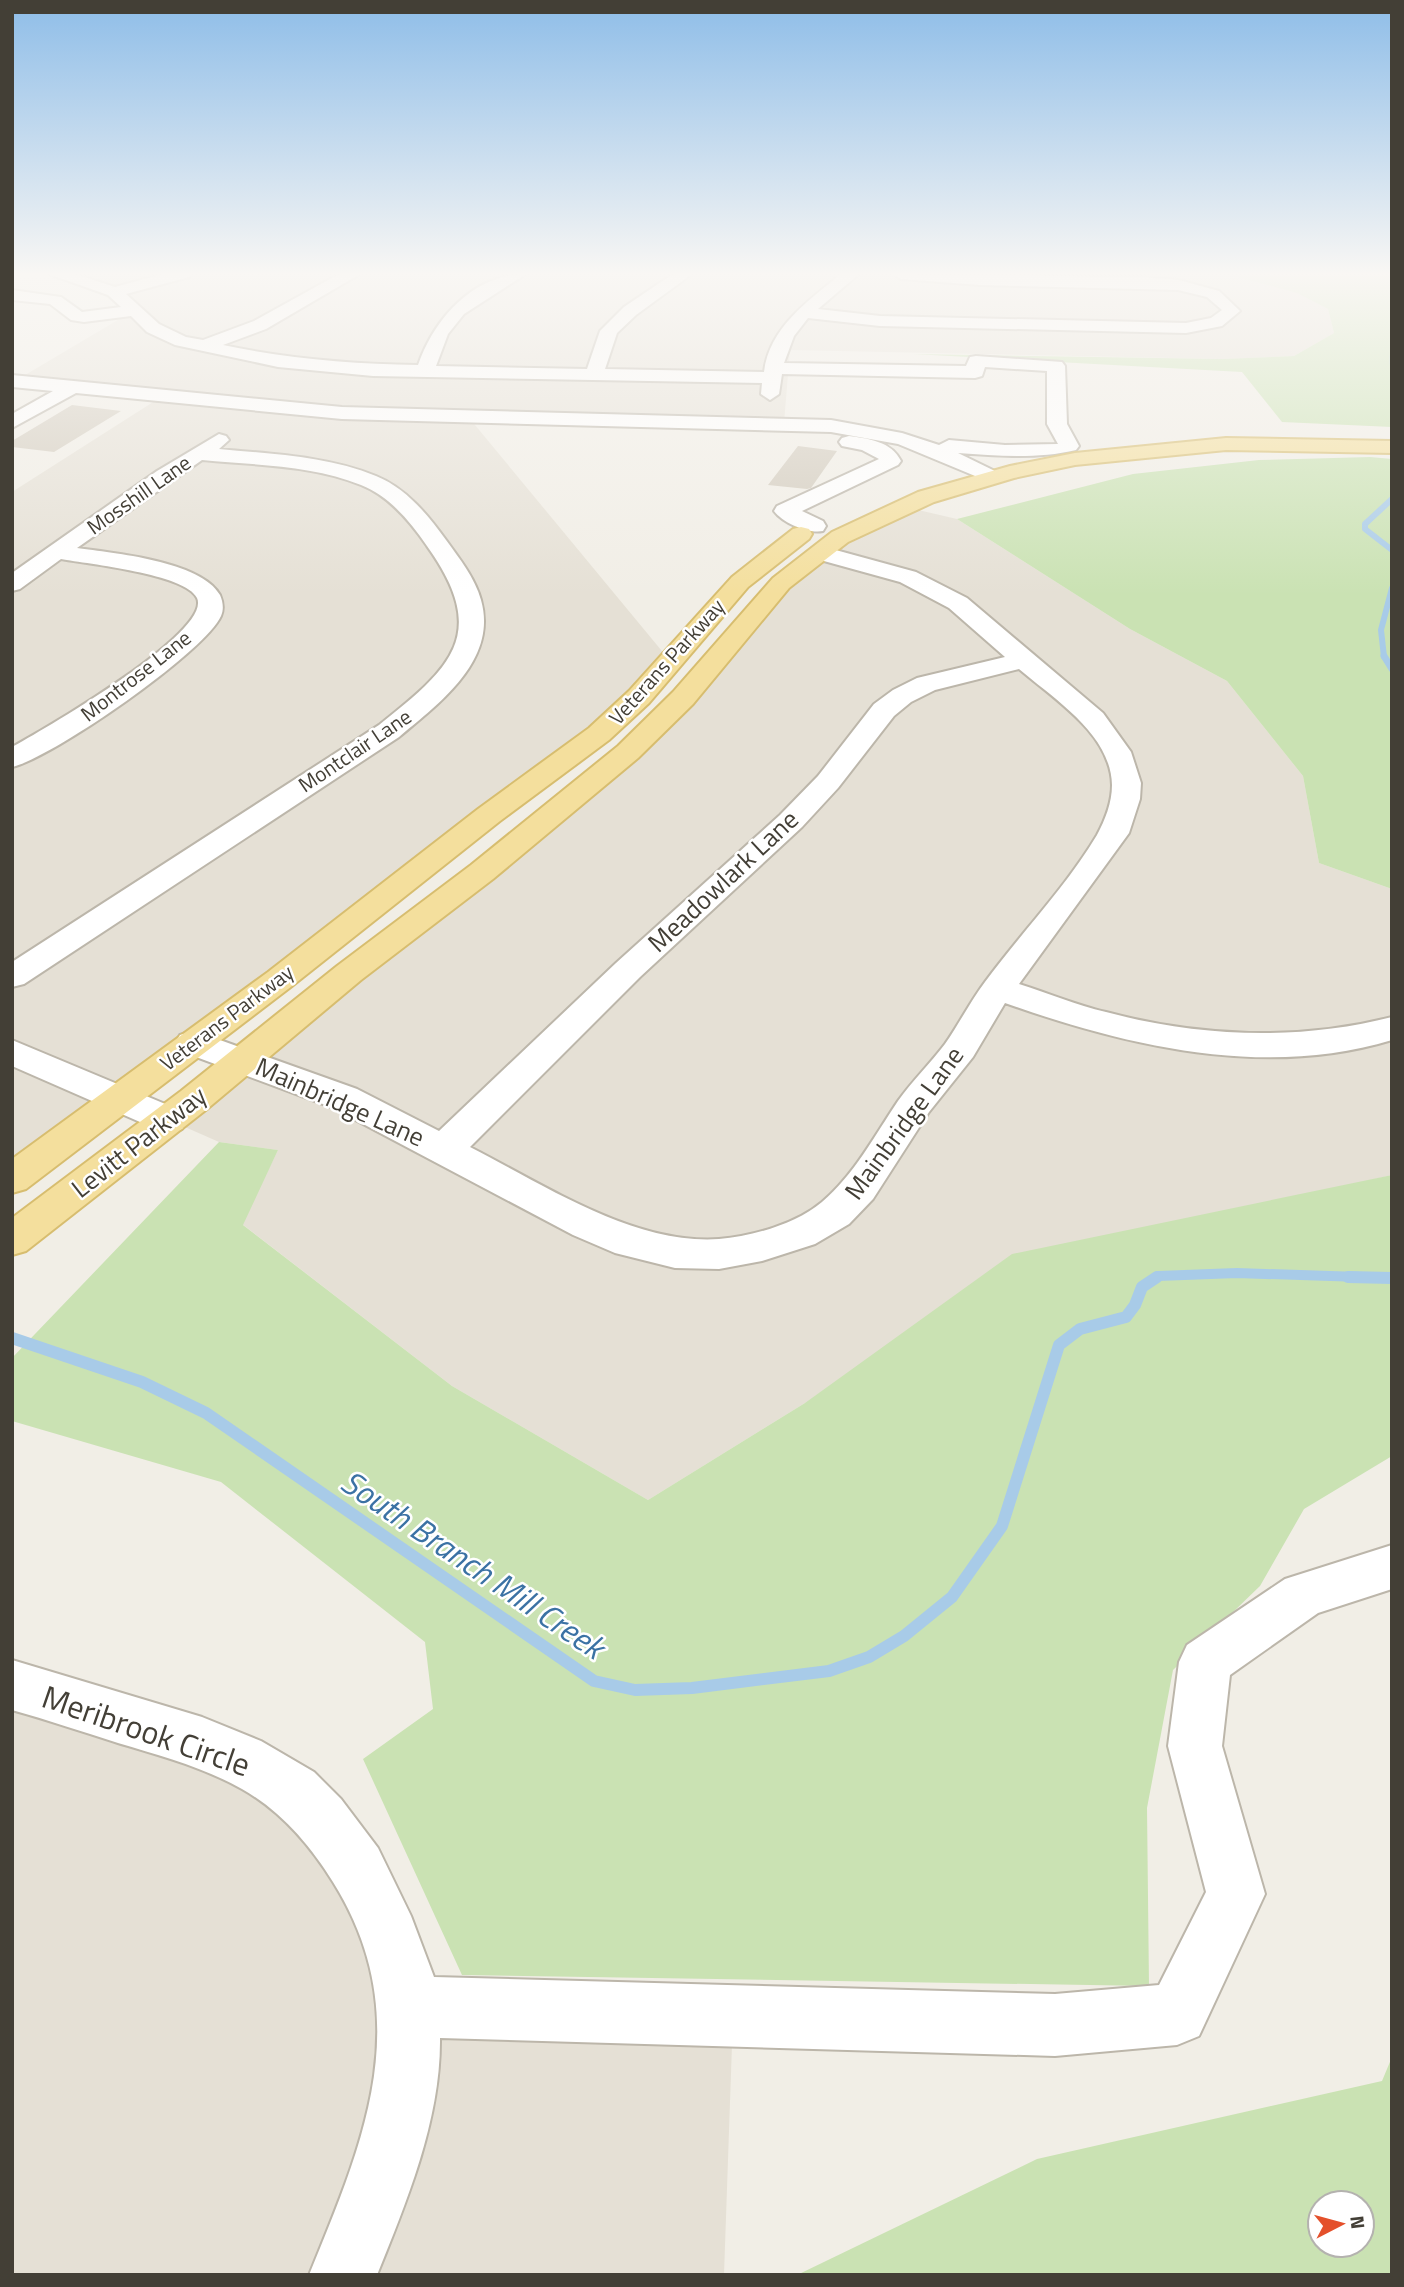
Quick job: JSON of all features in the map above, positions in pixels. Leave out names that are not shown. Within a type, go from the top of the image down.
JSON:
[{"type":"main road","points":[[895,488],[966,466],[1061,447],[1126,439],[1219,435],[1392,440]]},
{"type":"main road","name":"Veterans Parkway","points":[[12,1179],[599,734],[671,662],[740,582],[786,545],[825,531],[840,537],[901,506],[992,477],[1075,459],[1182,447],[1286,444],[1392,447]]},
{"type":"main road","name":"Veterans Parkway","points":[[243,1059],[394,937],[482,872],[628,752],[683,698],[825,531]]},
{"type":"main road","name":"Levitt Parkway","points":[[23,1231],[169,1120],[243,1059]]},
{"type":"street","points":[[12,381],[266,407],[421,417],[831,426],[979,450],[1061,447],[1057,424],[1056,381]]},
{"type":"street","points":[[765,423],[772,381]]},
{"type":"street","points":[[12,422],[73,387]]},
{"type":"street","points":[[12,402],[42,405]]},
{"type":"street","name":"Mosshill Lane","points":[[12,584],[266,407]]},
{"type":"street","points":[[590,420],[601,432],[648,438],[741,441],[781,437]]},
{"type":"street","points":[[765,423],[781,437]]},
{"type":"street","name":"Mainbridge Lane","points":[[193,1044],[243,1059],[344,1098],[587,1224],[629,1242],[675,1252],[719,1254],[762,1246],[801,1233],[835,1214],[859,1189],[916,1103],[960,1049],[998,988],[1116,831],[1128,791],[1126,772],[1109,736],[1076,703],[958,603],[785,511],[891,461],[887,453],[867,445],[831,439],[781,437]]},
{"type":"street","points":[[902,439],[937,451],[992,477]]},
{"type":"street","name":"Montclair Lane","points":[[12,977],[389,731],[443,684],[466,655],[471,640],[471,600],[459,574],[425,527],[391,491],[364,478],[313,468],[199,453]]},
{"type":"street","name":"Montrose Lane","points":[[12,759],[90,715],[164,660],[207,620],[211,608],[210,598],[203,589],[176,574],[58,552]]},
{"type":"street","name":"Meadowlark Lane","points":[[444,1150],[628,970],[790,821],[828,782],[884,710],[902,696],[926,684],[1025,660]]},
{"type":"street","points":[[998,988],[1115,1026],[1186,1038],[1261,1043],[1335,1042],[1368,1037],[1392,1028]]},
{"type":"street","points":[[12,1052],[169,1120]]},
{"type":"street","points":[[408,2007],[1055,2025],[1177,2014],[1236,1894],[1195,1746],[1205,1662],[1303,1595],[1392,1567]]},
{"type":"street","name":"Meribrook Circle","points":[[12,1685],[172,1732],[230,1754],[282,1782],[324,1822],[360,1869],[404,1974],[410,2030],[404,2086],[390,2149],[366,2220],[343,2275]]},
{"type":"shaded area","points":[[15,381],[787,381],[784,423],[470,419],[671,662],[654,679],[12,1179],[12,492],[161,397]]},
{"type":"shaded area","points":[[901,506],[957,519],[1130,629],[1227,681],[1303,776],[1319,863],[1392,889],[1392,1175],[1345,1186],[805,1403],[648,1500],[452,1386],[242,1224],[278,1150],[219,1142],[169,1120],[613,765],[821,553]]},
{"type":"shaded area","points":[[12,1685],[282,1782],[408,2007],[733,2016],[724,2275],[12,2275]]},
{"type":"green space","points":[[1249,381],[1392,381],[1392,427],[1282,422]]},
{"type":"green space","points":[[1370,457],[1392,459],[1392,889],[1319,863],[1303,776],[1227,681],[1130,629],[957,519],[1133,474],[1259,460]]},
{"type":"green space","points":[[219,1142],[278,1150],[243,1225],[452,1386],[648,1500],[805,1403],[1012,1254],[1392,1175],[1392,1456],[1304,1509],[1260,1586],[1173,1670],[1147,1808],[1149,1986],[462,1975],[363,1759],[433,1709],[425,1642],[221,1482],[12,1421],[12,1358]]},
{"type":"green space","points":[[1392,2057],[1392,2275],[797,2275],[1037,2159],[1382,2081]]},
{"type":"building","points":[[72,405],[121,411],[54,452],[12,447],[12,441]]},
{"type":"building","points":[[798,446],[837,451],[811,488],[768,485]]},
{"type":"waterway","points":[[1392,499],[1365,524],[1365,529],[1392,550]]},
{"type":"waterway","points":[[1384,657],[1381,630],[1392,588]]},
{"type":"waterway","points":[[1384,656],[1392,669]]},
{"type":"waterway","name":"South Branch Mill Creek","points":[[1155,1278],[1237,1273],[1392,1278],[1348,1277]]},
{"type":"waterway","name":"South Branch Mill Creek","points":[[12,1338],[142,1382],[206,1413],[594,1681],[635,1690],[692,1688],[829,1671],[869,1657],[904,1636],[952,1597],[1002,1526],[1059,1345],[1080,1329],[1126,1317],[1135,1305],[1142,1287],[1157,1277]]}]
